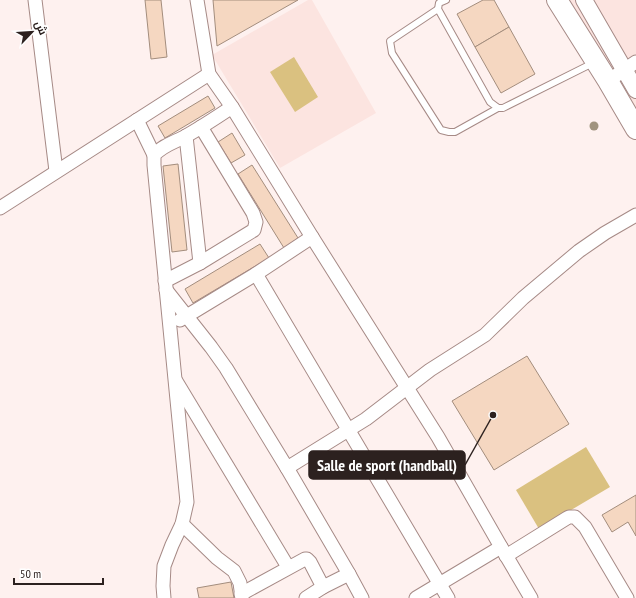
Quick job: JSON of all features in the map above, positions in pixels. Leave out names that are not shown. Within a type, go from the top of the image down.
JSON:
[{"type":"main road","points":[[561,6],[596,61],[636,129]]},
{"type":"street","points":[[35,0],[56,171]]},
{"type":"street","points":[[196,0],[209,74],[232,107],[438,437],[503,551],[532,598]]},
{"type":"street","points":[[561,6],[584,0],[630,66],[636,90]]},
{"type":"street","points":[[608,81],[630,66]]},
{"type":"street","points":[[0,208],[209,74]]},
{"type":"street","points":[[154,155],[170,143],[186,136],[232,107]]},
{"type":"street","points":[[137,120],[154,155],[165,285],[187,502],[182,524],[164,566],[164,598]]},
{"type":"street","points":[[165,285],[254,230],[256,222],[253,213],[201,127]]},
{"type":"street","points":[[186,136],[200,263]]},
{"type":"street","points":[[287,468],[366,419],[430,370],[485,334],[523,298],[579,251],[605,233],[636,215]]},
{"type":"street","points":[[170,326],[256,274],[312,237]]},
{"type":"street","points":[[256,274],[448,598]]},
{"type":"street","points":[[165,285],[186,316],[226,368],[287,468],[362,598]]},
{"type":"street","points":[[174,378],[288,567]]},
{"type":"street","points":[[416,598],[567,518],[575,517],[584,527],[627,598]]},
{"type":"street","points":[[182,524],[217,558],[234,571],[240,583],[242,596],[288,567],[305,559],[310,562],[323,587]]},
{"type":"street","points":[[306,598],[323,587],[349,574]]},
{"type":"lane","points":[[446,0],[440,3],[438,9],[390,41],[392,53],[441,130],[455,132],[498,108],[503,108],[596,61]]},
{"type":"lane","points":[[438,9],[490,102],[498,108]]},
{"type":"shaded area","points":[[308,0],[312,0],[376,113],[280,168],[212,55]]},
{"type":"shaded area","points":[[564,0],[636,0],[636,126]]},
{"type":"shaded area","points":[[294,57],[318,97],[295,112],[270,72]]},
{"type":"shaded area","points":[[586,447],[610,487],[539,529],[516,490]]},
{"type":"building","points":[[145,0],[161,0],[167,57],[151,59]]},
{"type":"building","points":[[213,0],[298,0],[217,46]]},
{"type":"building","points":[[483,0],[494,0],[509,27],[475,47],[457,14]]},
{"type":"building","points":[[509,27],[535,74],[501,93],[475,47]]},
{"type":"building","points":[[208,96],[215,108],[165,138],[158,126]]},
{"type":"building","points":[[232,133],[245,155],[231,163],[218,142]]},
{"type":"building","points":[[178,164],[187,250],[172,252],[163,166]]},
{"type":"building","points":[[252,165],[298,238],[284,248],[238,174]]},
{"type":"building","points":[[260,244],[269,258],[193,303],[185,289]]},
{"type":"building","points":[[527,356],[569,424],[494,470],[452,401]]},
{"type":"building","points":[[636,495],[636,536],[628,522],[612,532],[602,515]]},
{"type":"building","points":[[231,582],[234,598],[199,598],[197,588]]},
{"type":"place","name":"Salle de sport (handball)","points":[[493,415]]}]
